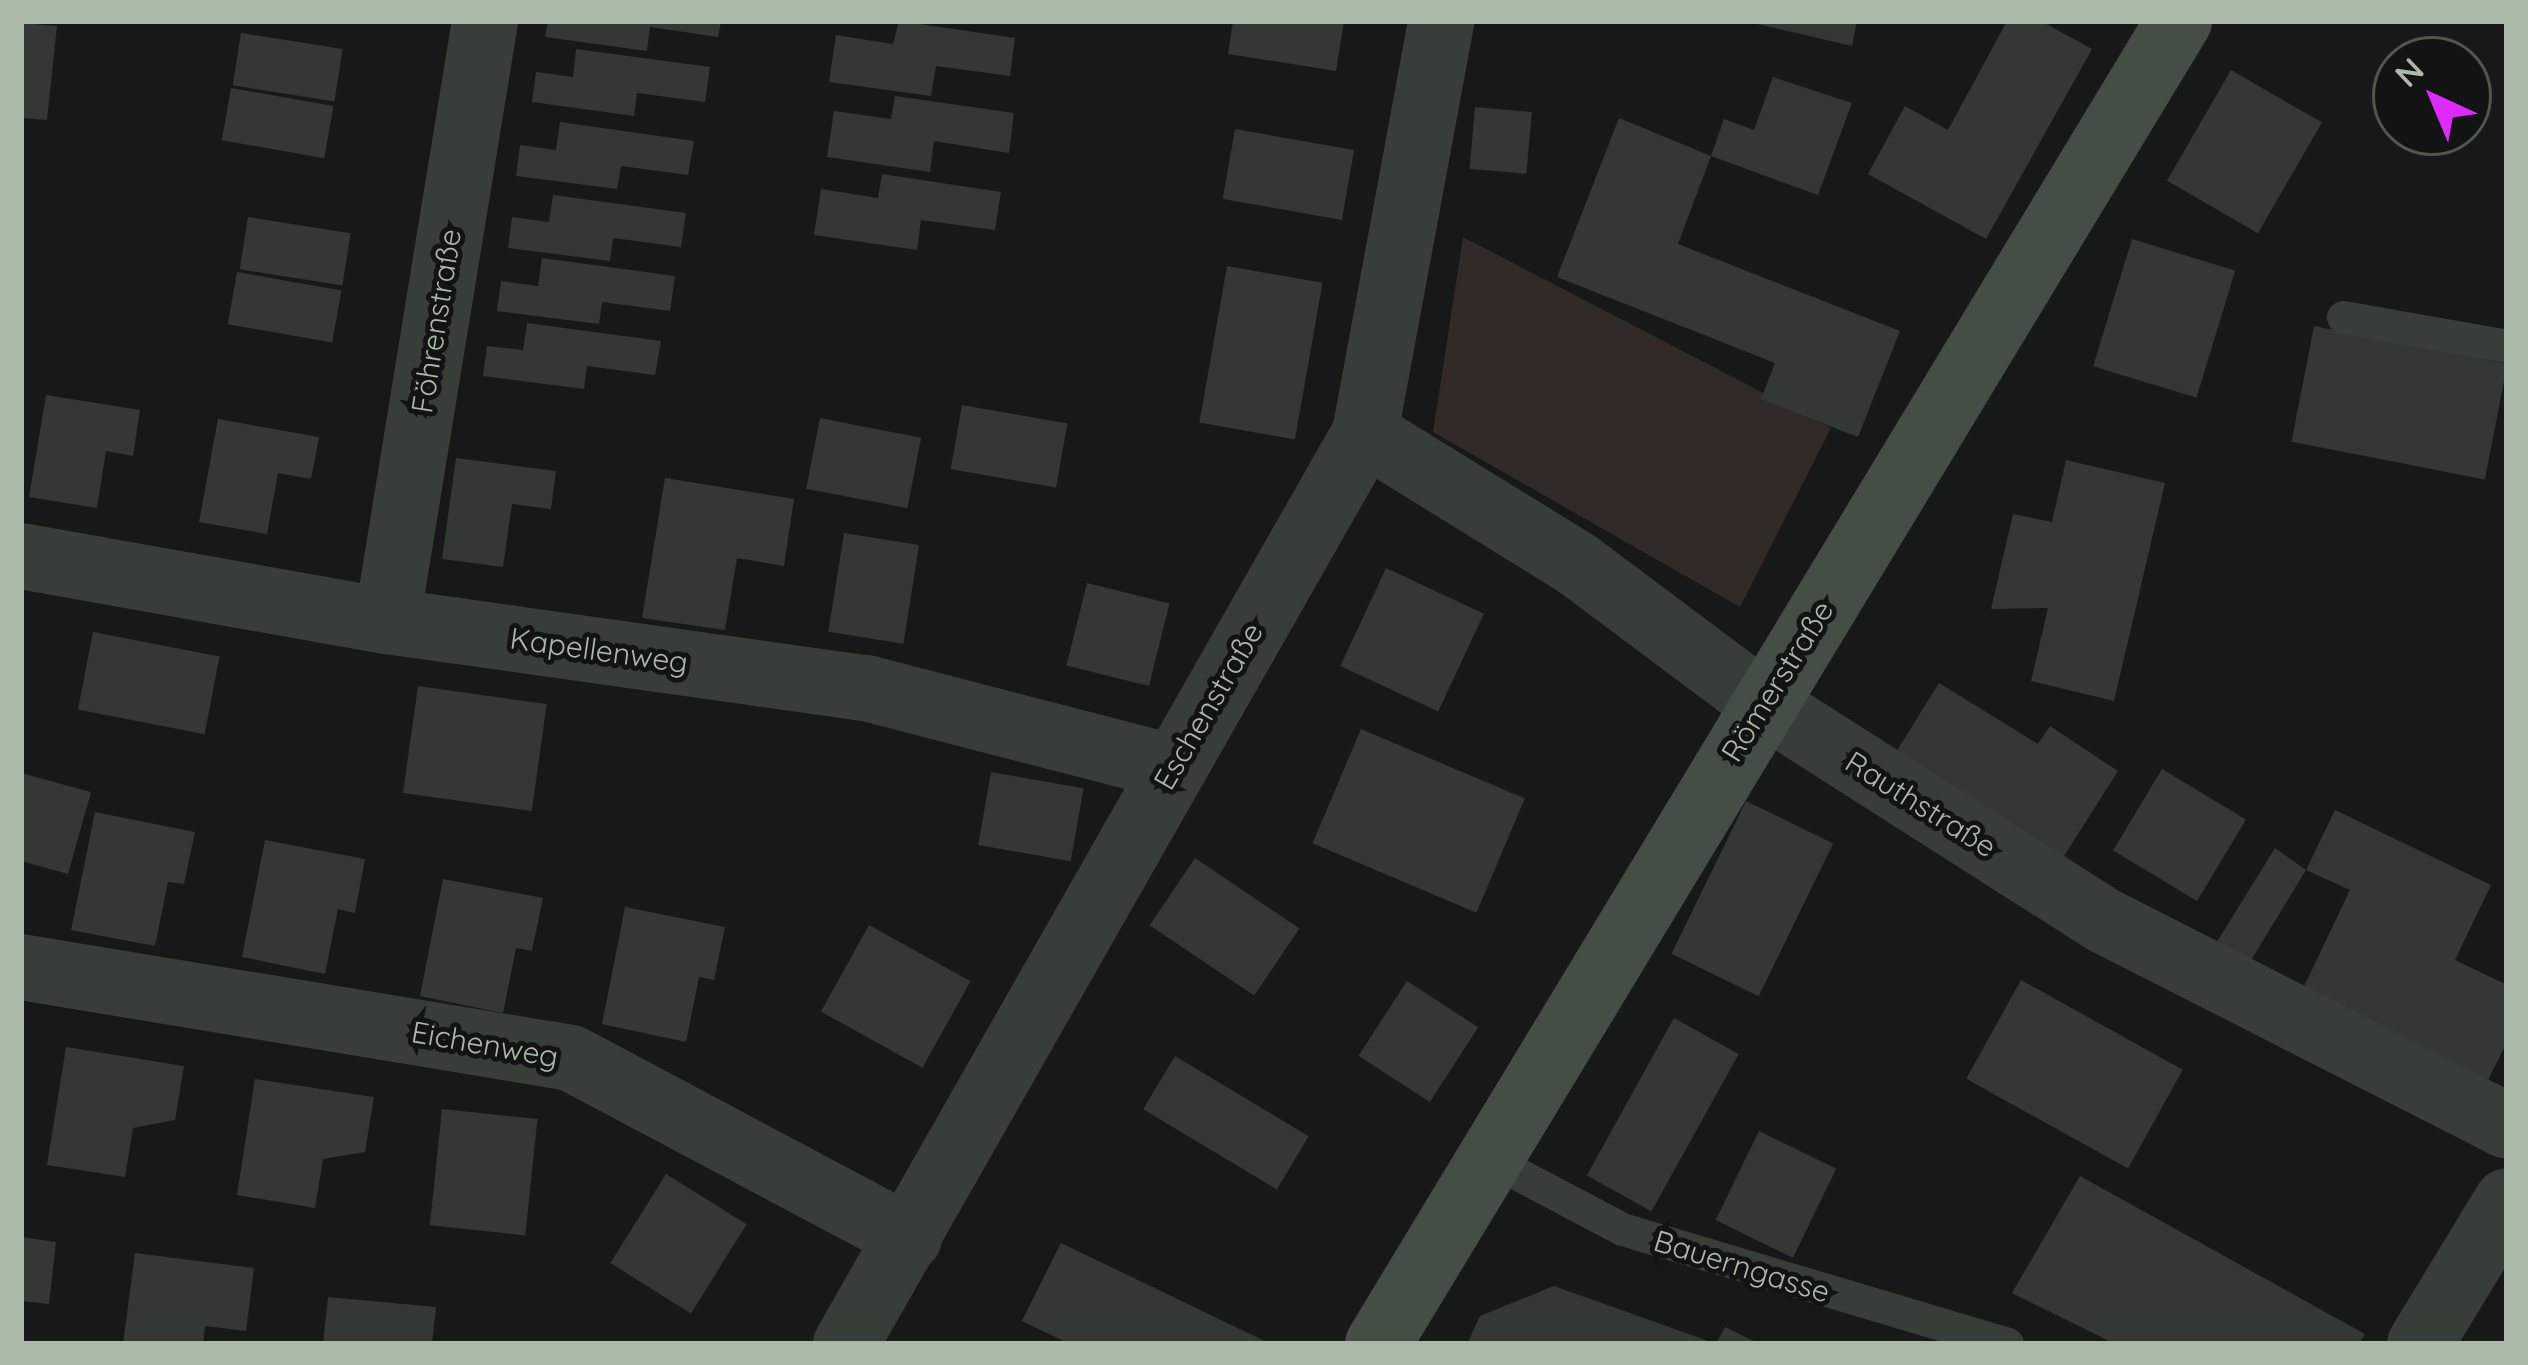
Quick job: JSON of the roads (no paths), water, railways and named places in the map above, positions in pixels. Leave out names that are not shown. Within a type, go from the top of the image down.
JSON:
[{"type":"main road","name":"Römerstraße","points":[[1378,1344],[2179,21]]},
{"type":"street","name":"Föhrenstraße","points":[[387,621],[485,21]]},
{"type":"street","name":"Eschenstraße","points":[[846,1344],[1365,434],[1441,21]]},
{"type":"street","name":"Rauthstraße","points":[[1365,434],[1576,565],[1764,704],[2103,920],[2507,1126]]},
{"type":"street","name":"Kapellenweg","points":[[21,556],[387,621],[866,688],[1172,767]]},
{"type":"street","name":"Eichenweg","points":[[21,967],[571,1058],[909,1238]]},
{"type":"street","points":[[2420,1344],[2507,1201]]},
{"type":"lane","points":[[2343,316],[2507,346]]},
{"type":"lane","name":"Bauerngasse","points":[[1489,1158],[1622,1228],[2007,1344]]}]
